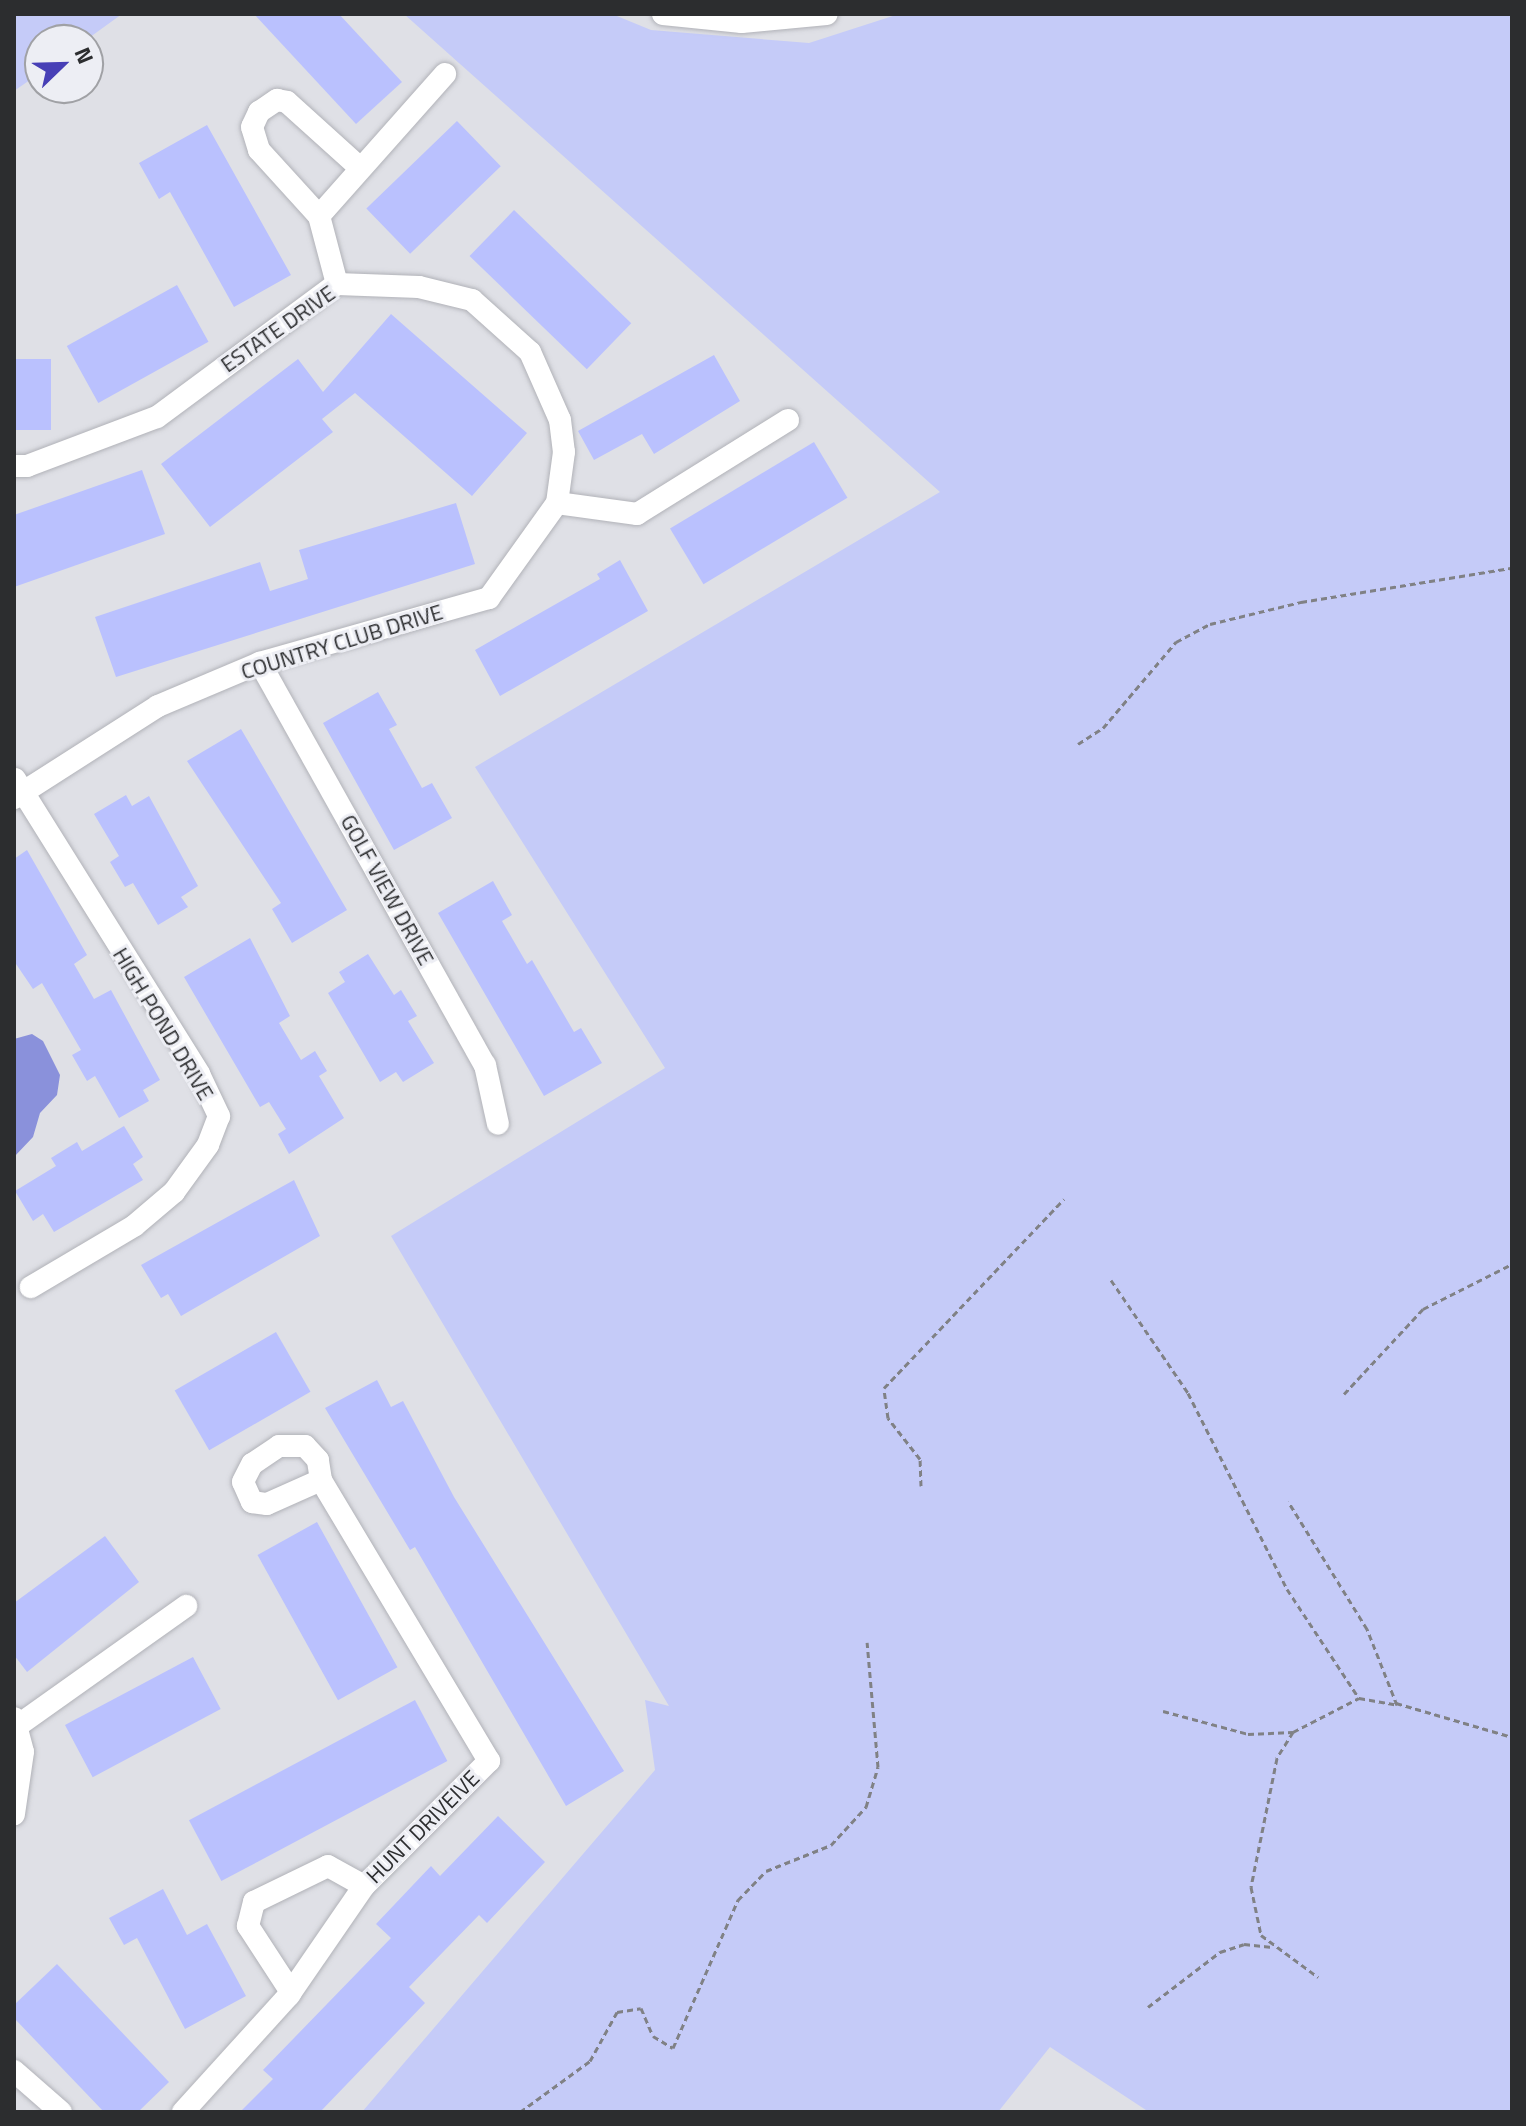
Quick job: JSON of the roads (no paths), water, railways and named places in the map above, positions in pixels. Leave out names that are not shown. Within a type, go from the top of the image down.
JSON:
[{"type":"street","points":[[663,14],[742,22],[827,14]]},
{"type":"street","points":[[319,216],[445,74]]},
{"type":"street","points":[[337,284],[319,216],[259,150],[252,127],[259,112],[277,100],[287,102],[360,168]]},
{"type":"street","name":"ESTATE DRIVE","points":[[14,466],[27,466],[157,417],[337,284],[419,287],[472,300],[530,352],[560,420],[564,452],[557,503]]},
{"type":"street","points":[[557,503],[637,514],[788,420]]},
{"type":"street","name":"COUNTRY CLUB DRIVE","points":[[17,789],[158,706],[260,663],[489,598],[557,503]]},
{"type":"street","name":"GOLF VIEW DRIVE","points":[[260,663],[485,1065],[498,1124]]},
{"type":"street","name":"HIGH POND DRIVE","points":[[17,789],[199,1074],[219,1116],[208,1145],[174,1192],[134,1226],[31,1287]]},
{"type":"street","name":"HUNT DRIVEIVE","points":[[183,2112],[291,1992],[364,1886],[489,1761],[321,1480]]},
{"type":"street","points":[[14,1814],[22,1789],[17,1721],[186,1606]]},
{"type":"street","points":[[291,1992],[248,1926],[254,1902],[328,1866],[364,1886]]},
{"type":"street","points":[[14,2071],[61,2112]]},
{"type":"water","points":[[32,1034],[43,1041],[60,1075],[57,1095],[40,1113],[33,1137],[14,1157],[14,1039]]}]
